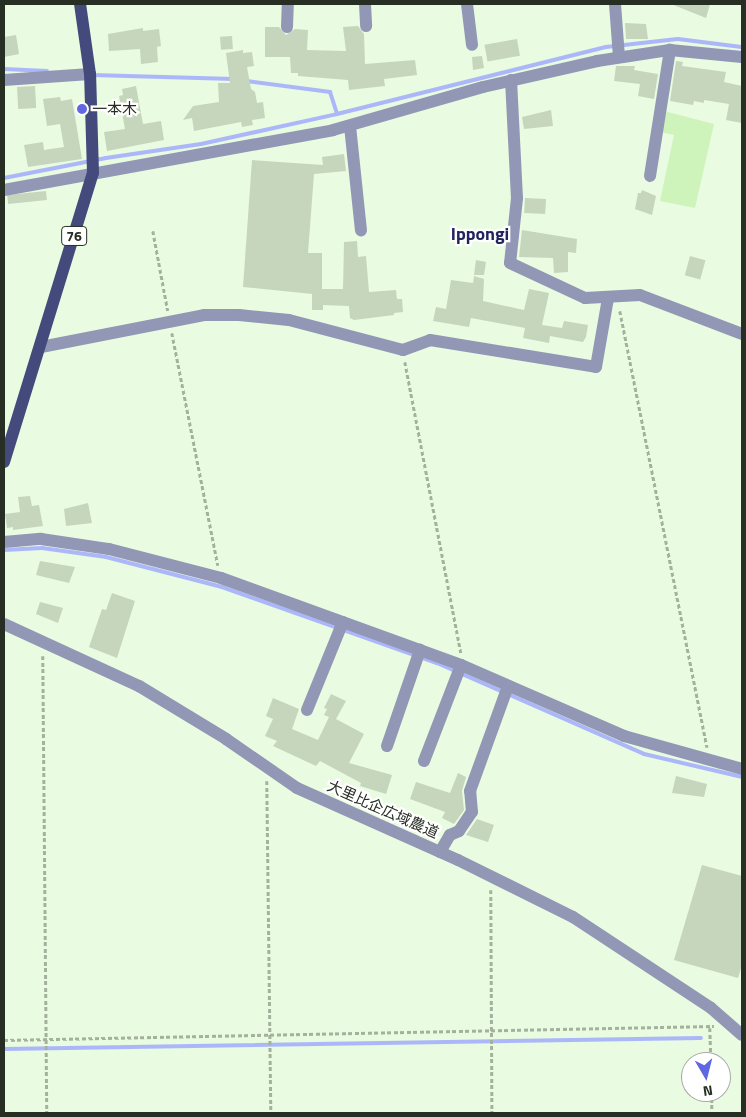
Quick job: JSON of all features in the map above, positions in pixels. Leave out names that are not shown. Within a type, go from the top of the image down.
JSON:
[{"type":"main road","name":"76","points":[[4,462],[41,347],[93,172],[90,74],[80,4]]},
{"type":"street","points":[[288,4],[288,27]]},
{"type":"street","points":[[365,4],[366,26]]},
{"type":"street","points":[[467,4],[472,45]]},
{"type":"street","points":[[615,4],[619,58]]},
{"type":"street","points":[[650,176],[670,50]]},
{"type":"street","points":[[4,190],[93,172],[350,126],[511,80],[619,58],[670,50],[742,57]]},
{"type":"street","points":[[4,80],[90,74]]},
{"type":"street","points":[[511,80],[517,198],[510,263],[585,298],[612,298],[640,294],[742,334]]},
{"type":"street","points":[[350,126],[360,230]]},
{"type":"street","points":[[41,347],[204,315],[289,320],[403,350],[430,340],[596,367],[612,298]]},
{"type":"street","points":[[4,542],[41,539],[109,549],[221,578],[461,665],[624,736],[742,769]]},
{"type":"street","points":[[306,710],[343,622]]},
{"type":"street","name":"大里比企広域農道","points":[[4,624],[139,686],[297,788],[336,808],[440,852],[573,917],[645,962],[742,1035]]},
{"type":"street","points":[[387,746],[420,650]]},
{"type":"street","points":[[424,761],[461,665]]},
{"type":"street","points":[[440,852],[450,835],[459,831],[472,812],[470,791],[508,686]]},
{"type":"path","points":[[153,231],[221,578]]},
{"type":"path","points":[[612,298],[710,760]]},
{"type":"path","points":[[403,350],[461,665]]},
{"type":"path","points":[[42,642],[47,1113]]},
{"type":"path","points":[[267,767],[271,1113]]},
{"type":"path","points":[[491,876],[492,1113]]},
{"type":"path","points":[[4,1040],[710,1028],[727,1022]]},
{"type":"path","points":[[710,1028],[711,1052]]},
{"type":"green space","points":[[664,111],[714,124],[695,208],[660,201],[674,135],[660,132]]},
{"type":"building","points":[[671,4],[710,4],[706,18]]},
{"type":"building","points":[[625,23],[646,24],[648,39],[626,39]]},
{"type":"building","points":[[358,26],[364,34],[365,64],[415,60],[417,75],[384,79],[385,86],[349,90],[348,80],[298,76],[298,73],[291,73],[290,57],[265,57],[265,27],[279,27],[286,35],[295,29],[308,30],[307,50],[346,51],[343,27]]},
{"type":"building","points":[[143,28],[143,31],[159,29],[161,46],[157,47],[158,62],[141,64],[140,49],[109,51],[108,34]]},
{"type":"building","points":[[16,35],[19,54],[4,57],[4,37]]},
{"type":"building","points":[[232,36],[233,49],[221,50],[220,37]]},
{"type":"building","points":[[517,39],[520,56],[487,61],[485,45]]},
{"type":"building","points":[[243,50],[243,53],[252,52],[254,66],[247,67],[251,89],[255,92],[257,103],[263,102],[265,118],[252,120],[253,125],[242,127],[241,122],[194,131],[192,118],[183,120],[193,106],[219,102],[218,83],[230,83],[226,53]]},
{"type":"building","points":[[482,56],[484,68],[473,70],[472,57]]},
{"type":"building","points":[[676,61],[683,62],[682,66],[726,72],[724,82],[742,86],[742,123],[726,120],[729,104],[704,100],[704,103],[694,101],[693,105],[670,101]]},
{"type":"building","points":[[616,66],[635,66],[634,70],[658,74],[654,99],[638,96],[640,84],[614,81]]},
{"type":"building","points":[[35,86],[36,108],[18,109],[17,87]]},
{"type":"building","points":[[136,86],[143,124],[161,121],[164,140],[107,151],[104,132],[125,129],[119,96],[123,95],[122,89]]},
{"type":"building","points":[[60,97],[61,101],[72,99],[82,159],[28,167],[24,145],[43,142],[44,150],[64,147],[60,124],[47,126],[43,99]]},
{"type":"building","points":[[551,110],[553,126],[524,129],[522,117]]},
{"type":"building","points":[[344,154],[346,171],[314,174],[308,253],[322,253],[322,289],[343,289],[344,242],[357,241],[358,257],[366,256],[369,292],[396,290],[397,299],[402,299],[403,312],[394,313],[394,315],[354,320],[350,318],[349,306],[323,305],[323,310],[312,310],[312,294],[243,287],[252,160],[323,165],[322,157]]},
{"type":"building","points":[[642,190],[656,196],[652,215],[635,209],[638,193],[641,193]]},
{"type":"building","points":[[46,191],[47,200],[8,204],[7,195]]},
{"type":"building","points":[[525,198],[546,199],[545,214],[524,213]]},
{"type":"building","points":[[522,230],[577,239],[576,253],[568,252],[568,272],[554,273],[553,258],[519,257]]},
{"type":"building","points":[[690,256],[705,260],[700,279],[685,275]]},
{"type":"building","points":[[476,260],[486,262],[484,275],[474,275]]},
{"type":"building","points":[[474,276],[484,279],[483,301],[524,310],[529,289],[549,293],[542,325],[562,328],[564,321],[588,325],[586,337],[583,342],[550,336],[549,343],[523,338],[525,328],[471,318],[469,327],[433,321],[436,307],[446,309],[451,280],[473,283]]},
{"type":"building","points":[[30,496],[32,506],[39,505],[43,526],[13,530],[13,527],[7,528],[5,514],[20,512],[18,497]]},
{"type":"building","points":[[88,503],[92,523],[66,526],[64,509]]},
{"type":"building","points":[[40,561],[75,567],[69,583],[36,575]]},
{"type":"building","points":[[112,593],[135,601],[117,658],[89,647],[102,609],[106,610]]},
{"type":"building","points":[[40,602],[63,608],[58,623],[36,614]]},
{"type":"building","points":[[331,694],[346,701],[336,719],[364,734],[349,763],[392,775],[386,794],[360,786],[361,783],[320,761],[316,766],[273,746],[277,741],[265,736],[273,719],[266,716],[273,698],[299,709],[292,729],[318,740],[329,717],[324,715],[327,709],[324,708]]},
{"type":"building","points":[[458,773],[466,777],[462,791],[464,810],[454,824],[442,818],[445,812],[410,799],[416,782],[450,793]]},
{"type":"building","points":[[676,776],[707,784],[704,797],[672,793]]},
{"type":"building","points":[[477,819],[494,825],[488,842],[466,835]]},
{"type":"building","points":[[702,865],[742,876],[742,965],[738,978],[674,960]]},
{"type":"waterway","points":[[4,178],[106,158],[201,144],[337,114],[606,47],[678,39],[742,47]]},
{"type":"waterway","points":[[4,69],[47,71]]},
{"type":"waterway","points":[[92,75],[234,79]]},
{"type":"waterway","points":[[246,81],[330,92],[337,114]]},
{"type":"waterway","points":[[4,550],[42,548],[106,557],[222,587],[437,663],[644,754],[742,777]]},
{"type":"waterway","points":[[4,1049],[701,1038]]},
{"type":"place","name":"一本木","points":[[82,109]]},
{"type":"district","name":"Ippongi","points":[[480,234]]}]
